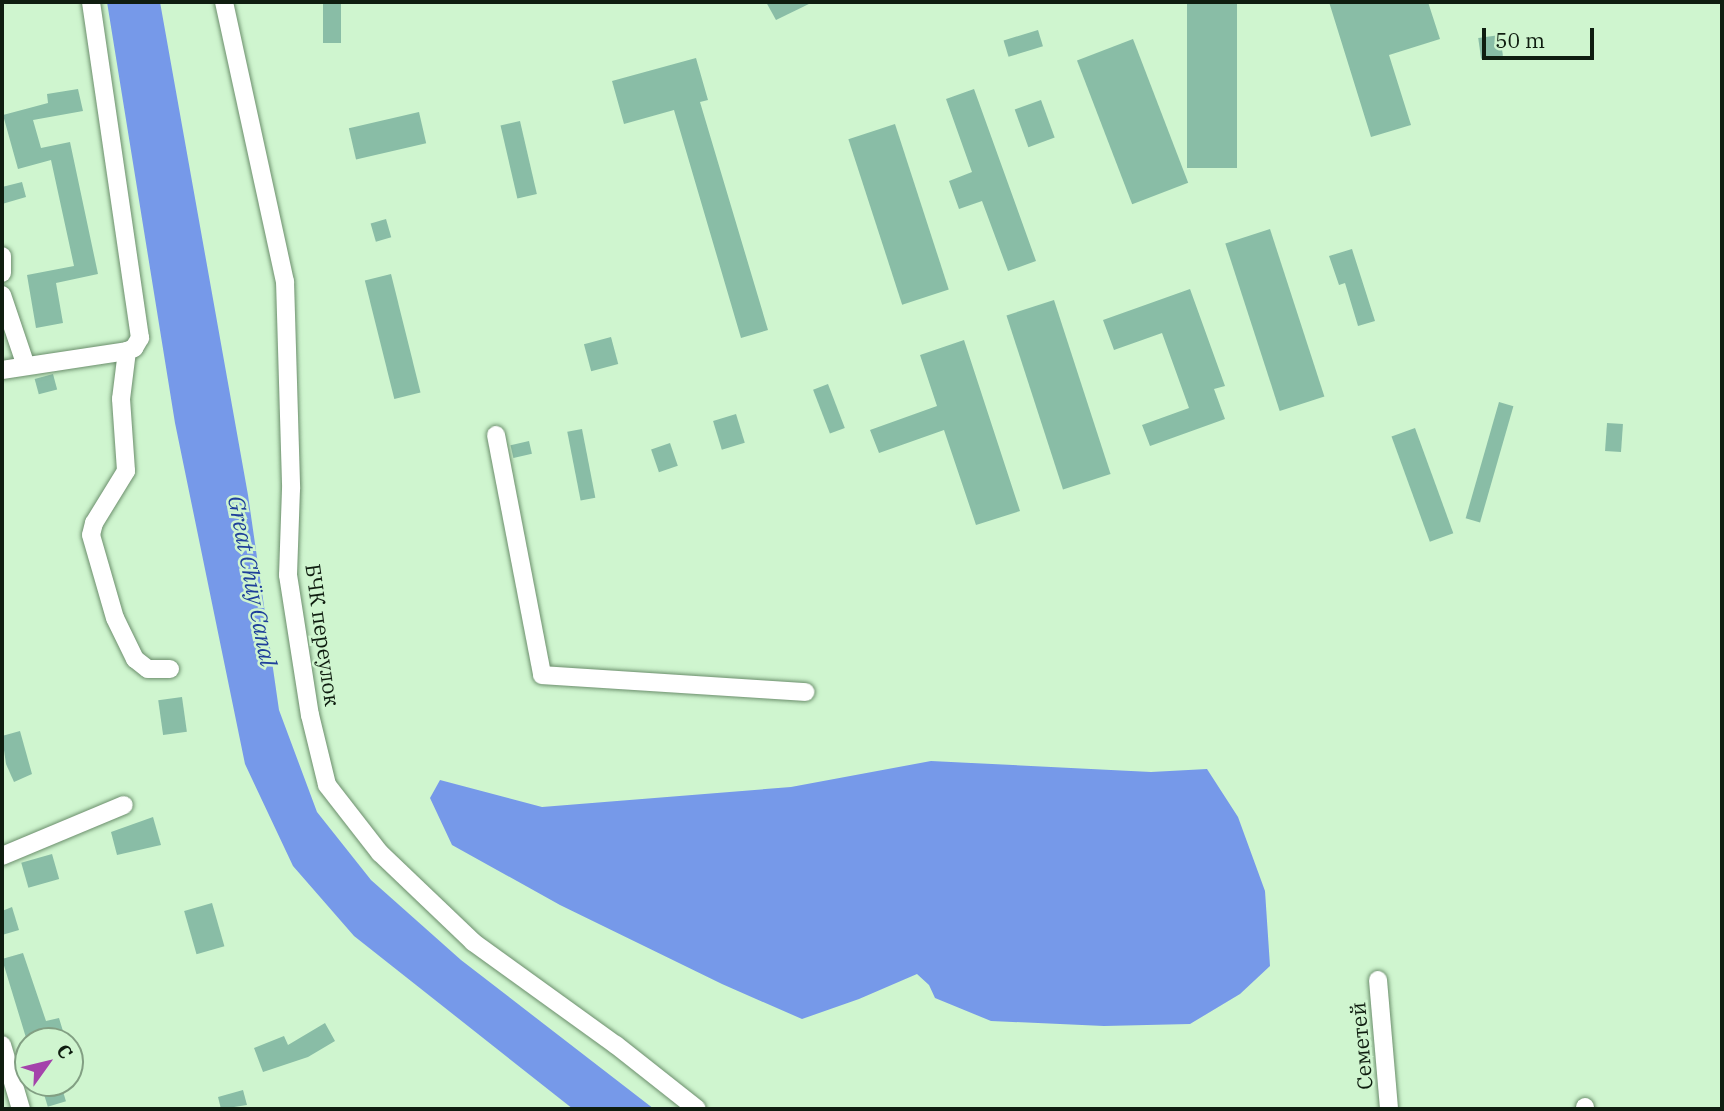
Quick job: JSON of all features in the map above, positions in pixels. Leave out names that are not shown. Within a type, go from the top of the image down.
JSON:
[{"type":"street","points":[[2,370],[127,351],[135,348],[140,338],[91,2]]},
{"type":"street","name":"БЧК переулок","points":[[224,2],[285,281],[292,489],[288,575],[310,715],[327,785],[380,853],[473,942],[616,1045],[697,1109]]},
{"type":"street","points":[[2,256],[2,273]]},
{"type":"street","points":[[2,295],[26,366]]},
{"type":"street","points":[[127,351],[121,400],[127,471],[94,523],[91,535],[111,606],[135,659],[148,669],[170,669]]},
{"type":"street","points":[[496,435],[542,675],[805,692]]},
{"type":"street","points":[[2,856],[124,805]]},
{"type":"street","name":"Семетей","points":[[1378,980],[1389,1109]]},
{"type":"street","points":[[2,1045],[22,1109]]},
{"type":"water","name":"Great Chüy Canal","points":[[107,2],[160,2],[248,495],[279,710],[317,812],[371,880],[461,960],[654,1109],[573,1109],[354,936],[293,866],[245,764],[175,423]]},
{"type":"water","points":[[931,761],[1151,772],[1207,769],[1238,817],[1265,891],[1270,966],[1240,994],[1190,1024],[1104,1026],[991,1021],[935,998],[929,985],[917,974],[859,999],[802,1019],[722,984],[560,905],[452,845],[430,798],[440,780],[542,807],[791,787]]},
{"type":"building","points":[[323,2],[341,2],[341,43],[323,43]]},
{"type":"building","points":[[766,2],[813,2],[776,20]]},
{"type":"building","points":[[1187,2],[1237,2],[1237,168],[1187,168]]},
{"type":"building","points":[[1329,2],[1428,2],[1440,39],[1389,55],[1411,125],[1371,137]]},
{"type":"building","points":[[1038,30],[1043,46],[1009,57],[1004,41]]},
{"type":"building","points":[[1500,35],[1503,56],[1481,59],[1478,38]]},
{"type":"building","points":[[1133,39],[1188,183],[1132,204],[1077,61]]},
{"type":"building","points":[[696,58],[708,100],[700,102],[768,330],[741,338],[674,110],[624,124],[612,81]]},
{"type":"building","points":[[78,89],[83,111],[33,120],[41,148],[70,142],[98,274],[56,283],[63,323],[36,328],[27,275],[74,266],[51,160],[18,169],[3,115],[48,103],[47,94]]},
{"type":"building","points":[[974,89],[1036,261],[1008,271],[982,201],[959,209],[949,181],[972,172],[946,99]]},
{"type":"building","points":[[1041,100],[1055,138],[1028,147],[1015,110]]},
{"type":"building","points":[[419,112],[426,143],[356,159],[349,128]]},
{"type":"building","points":[[520,121],[537,194],[517,199],[501,125]]},
{"type":"building","points":[[895,124],[949,289],[902,305],[848,139]]},
{"type":"building","points":[[22,182],[26,197],[2,204],[2,187]]},
{"type":"building","points":[[386,219],[391,237],[376,242],[371,223]]},
{"type":"building","points":[[1270,229],[1324,396],[1280,411],[1225,244]]},
{"type":"building","points":[[1352,249],[1375,321],[1358,326],[1345,283],[1339,285],[1329,256]]},
{"type":"building","points":[[391,274],[421,392],[394,399],[365,281]]},
{"type":"building","points":[[1190,289],[1225,386],[1214,389],[1225,419],[1150,446],[1142,425],[1189,408],[1162,333],[1114,350],[1103,320]]},
{"type":"building","points":[[1054,300],[1111,474],[1063,489],[1006,315]]},
{"type":"building","points":[[611,337],[618,364],[591,371],[584,344]]},
{"type":"building","points":[[964,340],[1020,511],[976,525],[944,430],[879,453],[870,430],[937,406],[920,355]]},
{"type":"building","points":[[53,374],[57,389],[39,394],[35,379]]},
{"type":"building","points":[[828,384],[845,428],[830,434],[813,390]]},
{"type":"building","points":[[1499,402],[1513,406],[1480,522],[1466,518]]},
{"type":"building","points":[[736,414],[745,443],[722,450],[713,421]]},
{"type":"building","points":[[1607,423],[1623,424],[1621,452],[1605,451]]},
{"type":"building","points":[[1415,428],[1453,533],[1430,542],[1392,437]]},
{"type":"building","points":[[582,429],[595,498],[581,501],[567,432]]},
{"type":"building","points":[[529,441],[532,454],[513,458],[510,445]]},
{"type":"building","points":[[670,443],[678,466],[659,472],[651,450]]},
{"type":"building","points":[[182,697],[187,732],[163,735],[158,700]]},
{"type":"building","points":[[20,731],[32,774],[14,782],[6,764],[2,736]]},
{"type":"building","points":[[153,817],[161,845],[117,855],[111,832]]},
{"type":"building","points":[[52,854],[59,879],[28,888],[21,863]]},
{"type":"building","points":[[212,903],[224,946],[197,954],[184,911]]},
{"type":"building","points":[[12,907],[19,930],[2,935],[2,911]]},
{"type":"building","points":[[23,953],[46,1021],[59,1018],[62,1027],[23,1027],[2,959]]},
{"type":"building","points":[[325,1023],[335,1041],[308,1057],[263,1072],[254,1048],[284,1036],[288,1045]]},
{"type":"building","points":[[243,1090],[247,1105],[221,1109],[218,1097]]},
{"type":"building","points":[[45,1097],[65,1097],[66,1101],[48,1107]]}]
